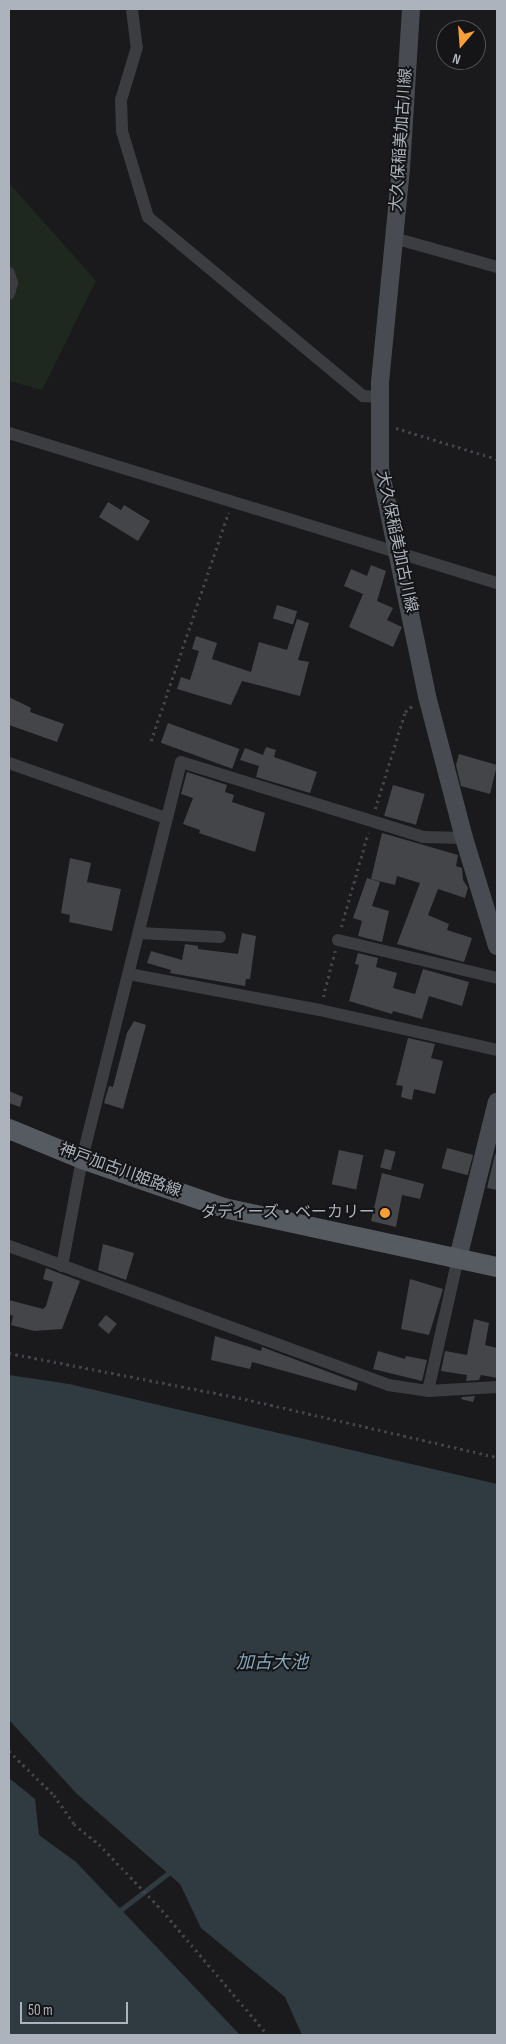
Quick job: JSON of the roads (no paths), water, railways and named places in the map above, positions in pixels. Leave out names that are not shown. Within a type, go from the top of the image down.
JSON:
[{"type":"main road","name":"大久保稲美加古川線","points":[[411,9],[380,397],[380,469],[427,696],[464,838],[497,946]]},
{"type":"main road","points":[[458,1258],[497,1102]]},
{"type":"main road","name":"神戸加古川姫路線","points":[[9,1129],[82,1159],[224,1208],[497,1267]]},
{"type":"street","points":[[132,9],[137,47],[120,100],[122,131],[148,217],[363,396],[380,397]]},
{"type":"street","points":[[394,238],[497,267]]},
{"type":"street","points":[[9,273],[12,283],[9,294]]},
{"type":"street","points":[[9,433],[497,583]]},
{"type":"street","points":[[62,1266],[82,1159],[181,762],[423,837],[464,838]]},
{"type":"street","points":[[9,764],[166,818]]},
{"type":"street","points":[[139,933],[220,937]]},
{"type":"street","points":[[338,940],[497,978]]},
{"type":"street","points":[[129,974],[320,1010],[497,1050]]},
{"type":"street","points":[[9,1246],[388,1385],[428,1391],[497,1387]]},
{"type":"street","points":[[428,1391],[458,1258]]},
{"type":"water","name":"加古大池","points":[[9,1375],[69,1384],[497,1484],[497,2035],[302,2035],[285,1997],[201,1928],[180,1884],[77,1794],[9,1720]]},
{"type":"water","points":[[9,1778],[35,1799],[39,1835],[76,1862],[240,2035],[9,2035]]},
{"type":"waterway","points":[[118,1912],[171,1871]]},
{"type":"place","name":"ダディーズ・ベーカリー","points":[[385,1213]]}]
